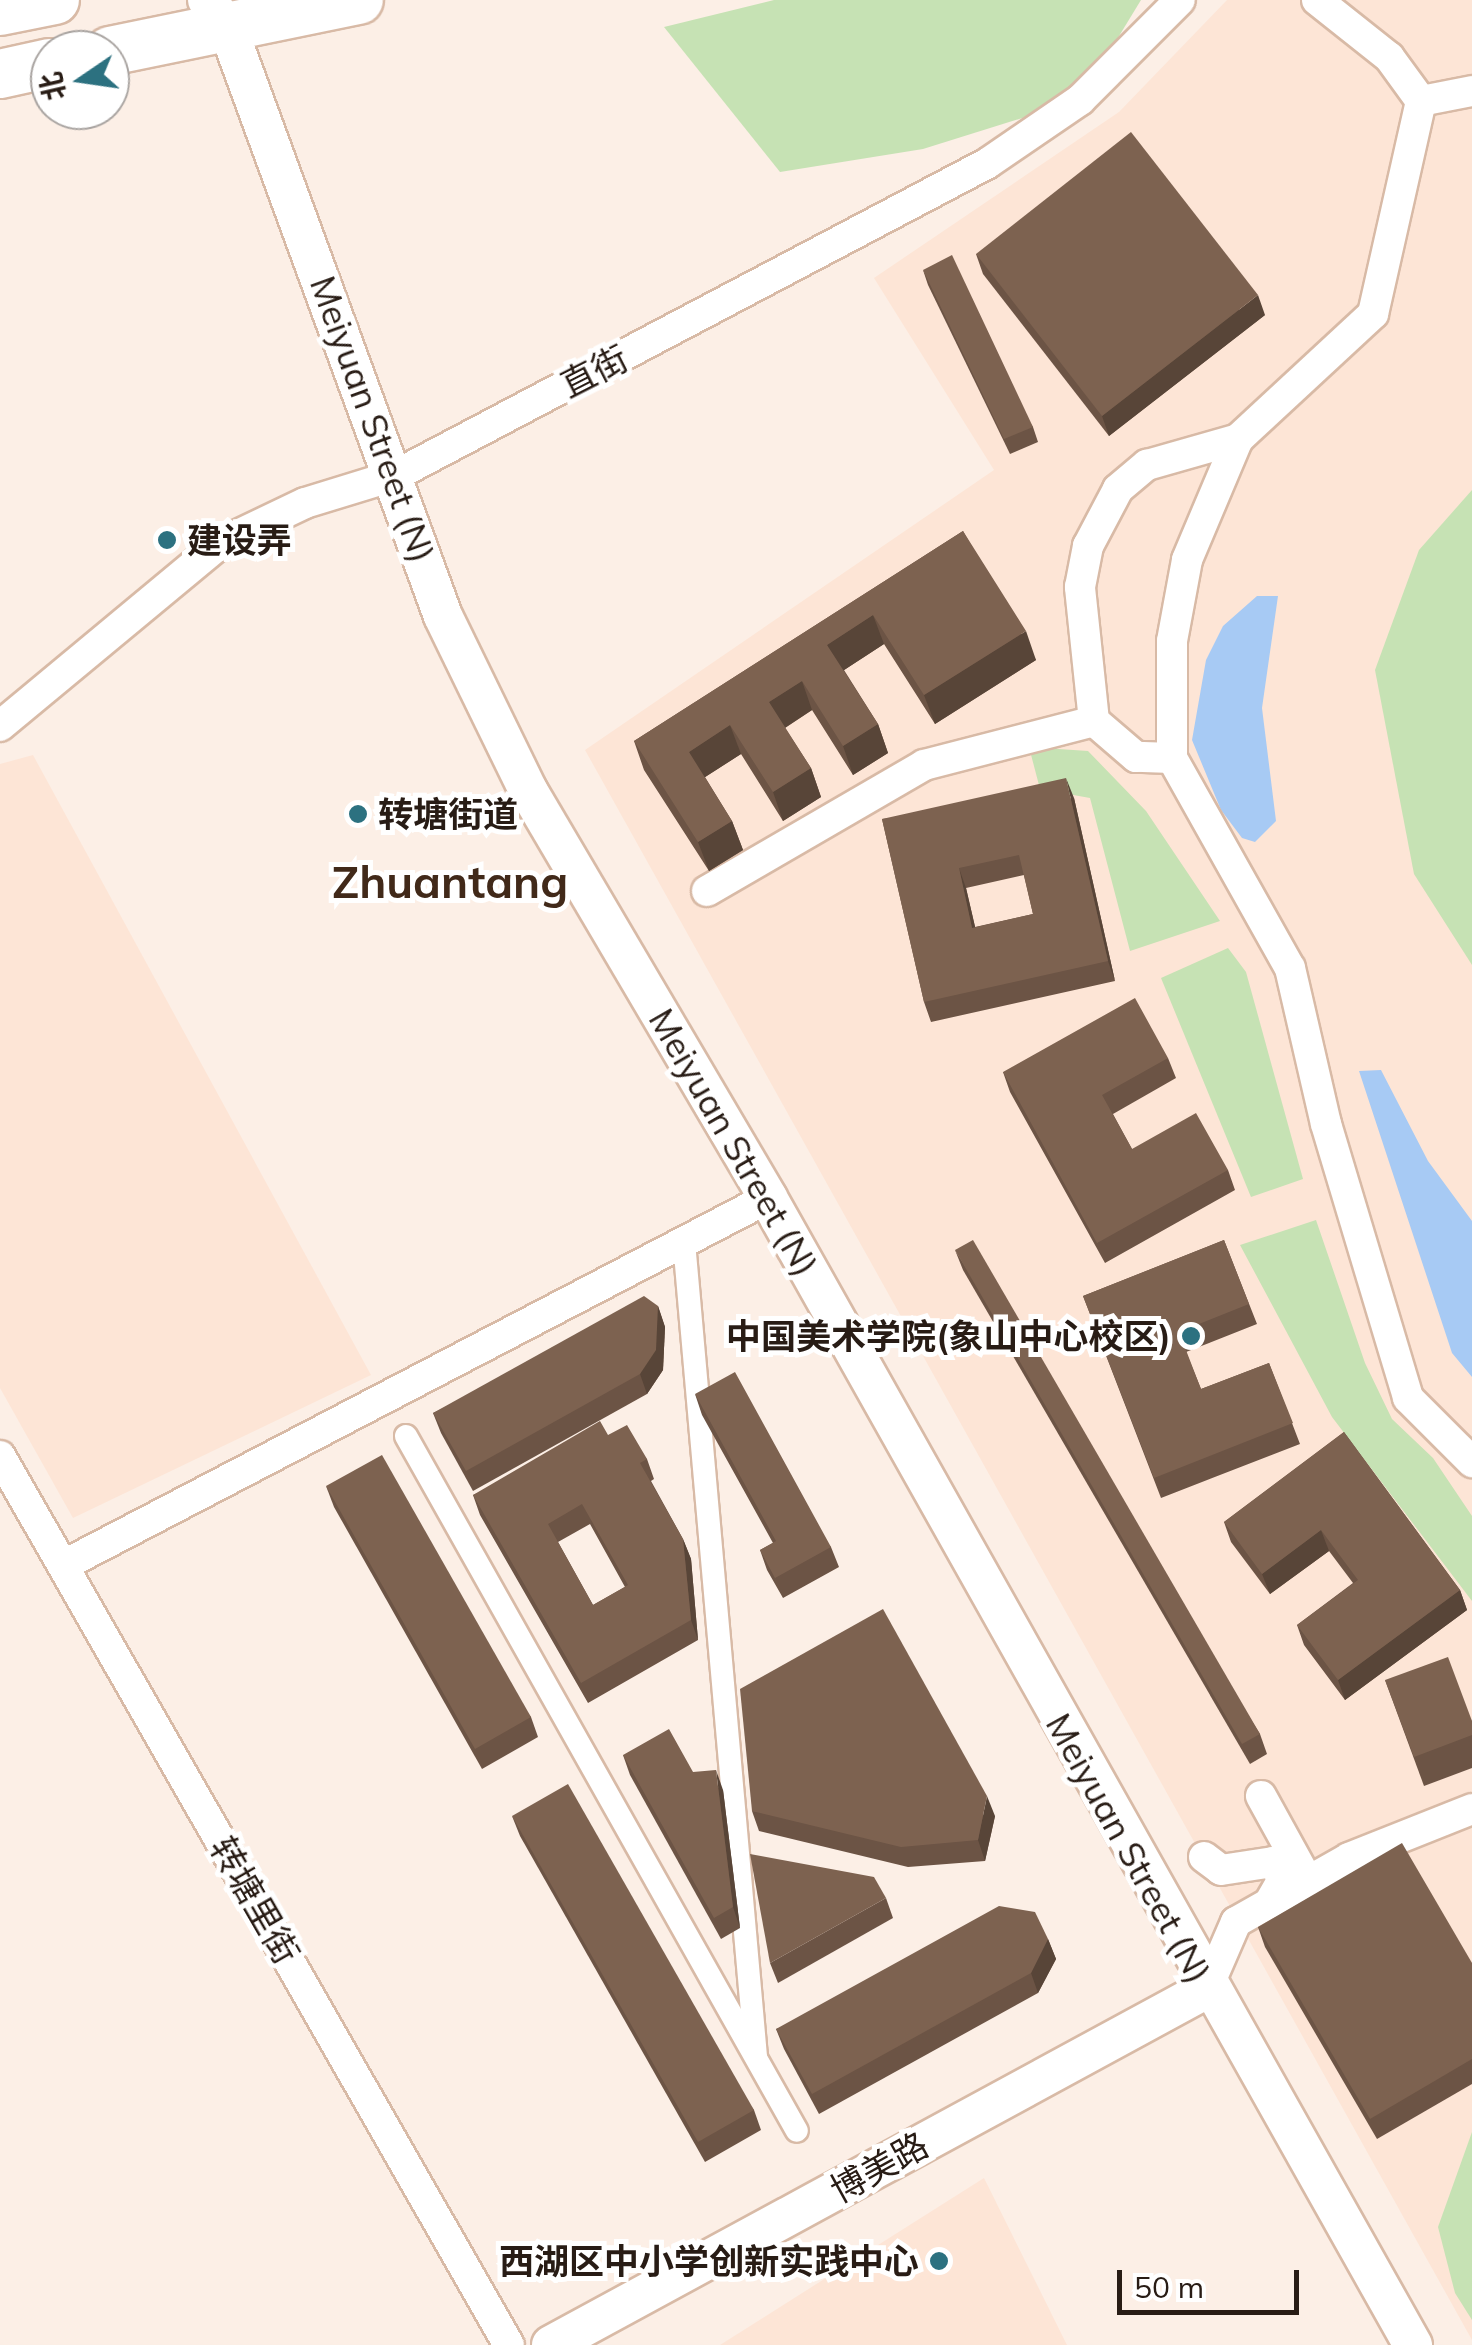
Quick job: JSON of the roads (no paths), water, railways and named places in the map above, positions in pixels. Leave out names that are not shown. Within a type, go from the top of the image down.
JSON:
[{"type":"main road","points":[[0,11],[55,0]]},
{"type":"main road","points":[[130,44],[217,13],[358,0]]},
{"type":"main road","points":[[0,74],[30,68]]},
{"type":"street","name":"直街","points":[[0,726],[219,544],[306,503],[396,475],[988,163],[1080,100],[1180,0]]},
{"type":"street","points":[[1317,0],[1389,58],[1421,100],[1373,314],[1238,440],[1187,560],[1179,596],[1170,699],[1172,758],[1290,968],[1326,1124],[1408,1398],[1472,1462]]},
{"type":"street","name":"Meiyuan Street (N)","points":[[217,13],[396,475],[443,616],[529,792],[768,1198],[1207,1989],[1413,2345]]},
{"type":"street","points":[[1421,100],[1472,91]]},
{"type":"street","points":[[1172,758],[1136,756],[1094,721],[1080,587],[1088,546],[1118,489],[1147,465],[1238,440]]},
{"type":"street","points":[[707,891],[924,764],[1094,721]]},
{"type":"street","points":[[64,1565],[768,1198]]},
{"type":"street","points":[[684,1242],[756,2056]]},
{"type":"street","points":[[406,1436],[797,2131]]},
{"type":"street","name":"转塘里街","points":[[0,1456],[509,2345]]},
{"type":"street","points":[[1261,1796],[1308,1881]]},
{"type":"street","points":[[1207,1989],[1236,1922],[1308,1881],[1472,1809]]},
{"type":"street","points":[[1204,1857],[1221,1870],[1243,1872],[1273,1862],[1283,1879],[1269,1903]]},
{"type":"street","name":"博美路","points":[[552,2345],[1207,1989]]},
{"type":"water","points":[[1257,596],[1278,596],[1262,708],[1276,821],[1255,842],[1242,838],[1221,810],[1192,740],[1206,660],[1223,626]]},
{"type":"water","points":[[1381,1070],[1428,1161],[1472,1221],[1472,1377],[1452,1353],[1359,1071]]},
{"type":"place","name":"建设弄","points":[[167,540]]},
{"type":"place","name":"转塘街道","points":[[358,814]]},
{"type":"place","name":"中国美术学院(象山中心校区)","points":[[1191,1336]]},
{"type":"place","name":"西湖区中小学创新实践中心","points":[[939,2261]]},
{"type":"district","name":"Zhuantang","points":[[450,882]]}]
